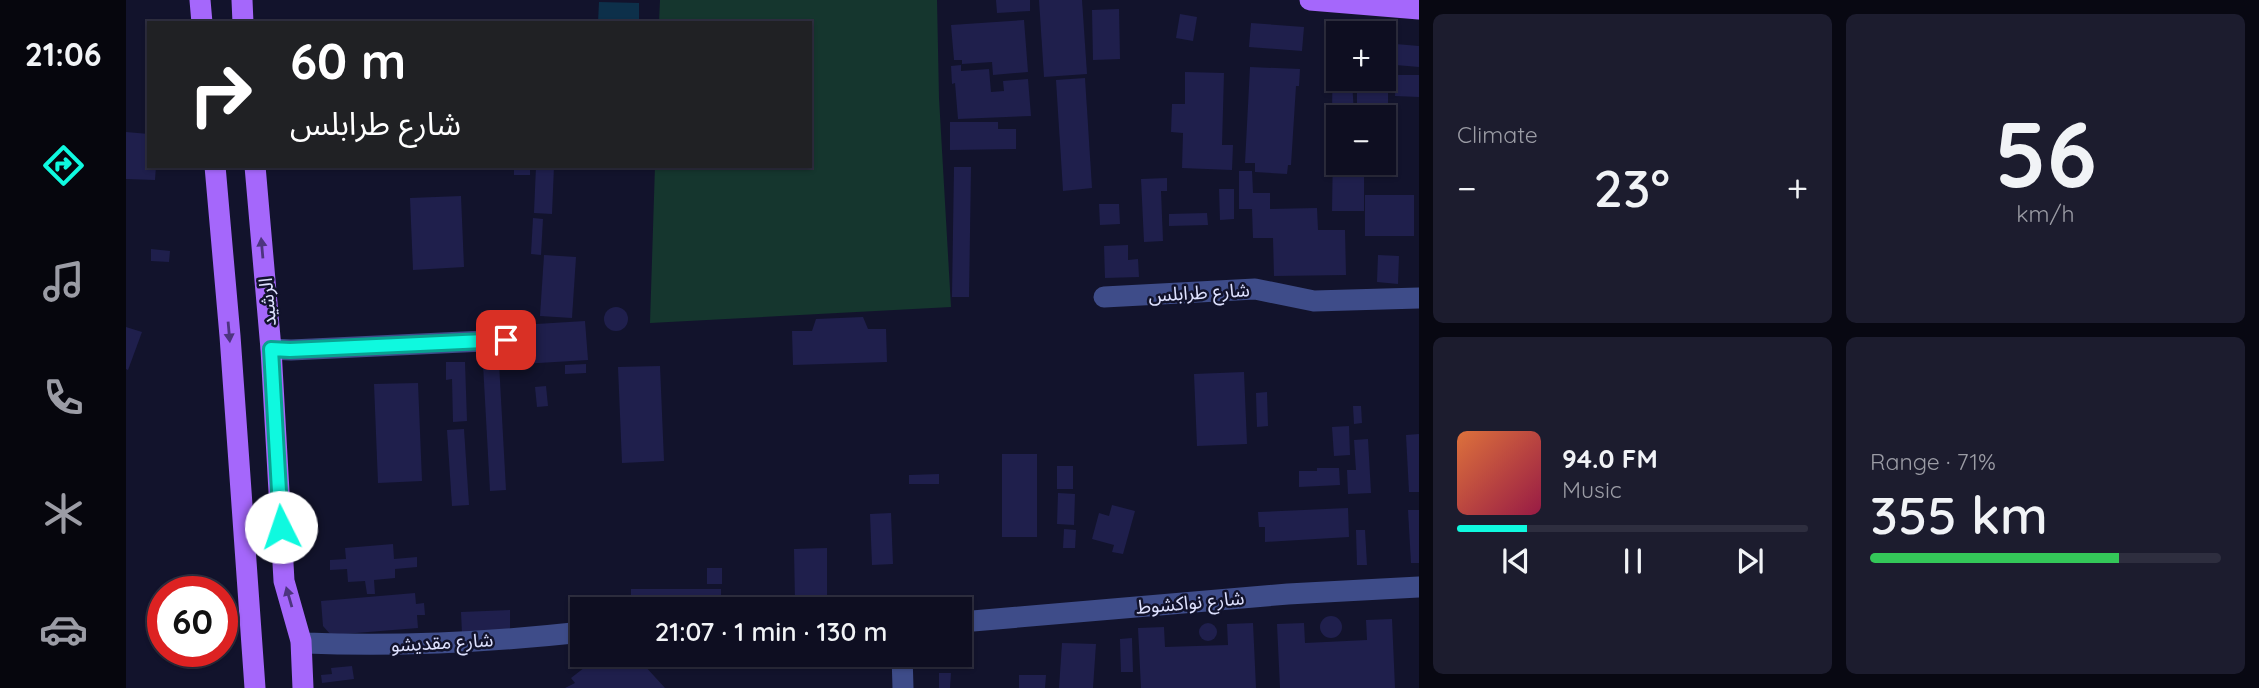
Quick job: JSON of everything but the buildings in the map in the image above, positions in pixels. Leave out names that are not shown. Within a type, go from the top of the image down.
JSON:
[{"type":"main road","points":[[200,0],[202,21]]},
{"type":"main road","points":[[242,0],[243,21]]},
{"type":"main road","points":[[1310,0],[1419,9]]},
{"type":"main road","name":"الرشيد","points":[[215,168],[256,688]]},
{"type":"main road","name":"الرشيد","points":[[255,168],[271,349],[284,581],[301,641],[303,688]]},
{"type":"street","name":"شارع طرابلس","points":[[1104,297],[1255,289],[1314,301],[1419,298]]},
{"type":"street","points":[[271,349],[506,340]]},
{"type":"street","name":"شارع نواكشوط","points":[[972,621],[1288,594],[1419,587]]},
{"type":"street","name":"شارع مقديشو","points":[[301,641],[368,646],[570,634]]},
{"type":"street","points":[[902,667],[903,688]]},
{"type":"green space","points":[[660,0],[937,0],[939,98],[951,307],[650,323],[655,168],[812,168],[812,21],[659,21]]},
{"type":"water","points":[[599,2],[639,3],[639,21],[598,21]]},
{"type":"route","points":[[281,527],[271,349],[506,340]]}]
